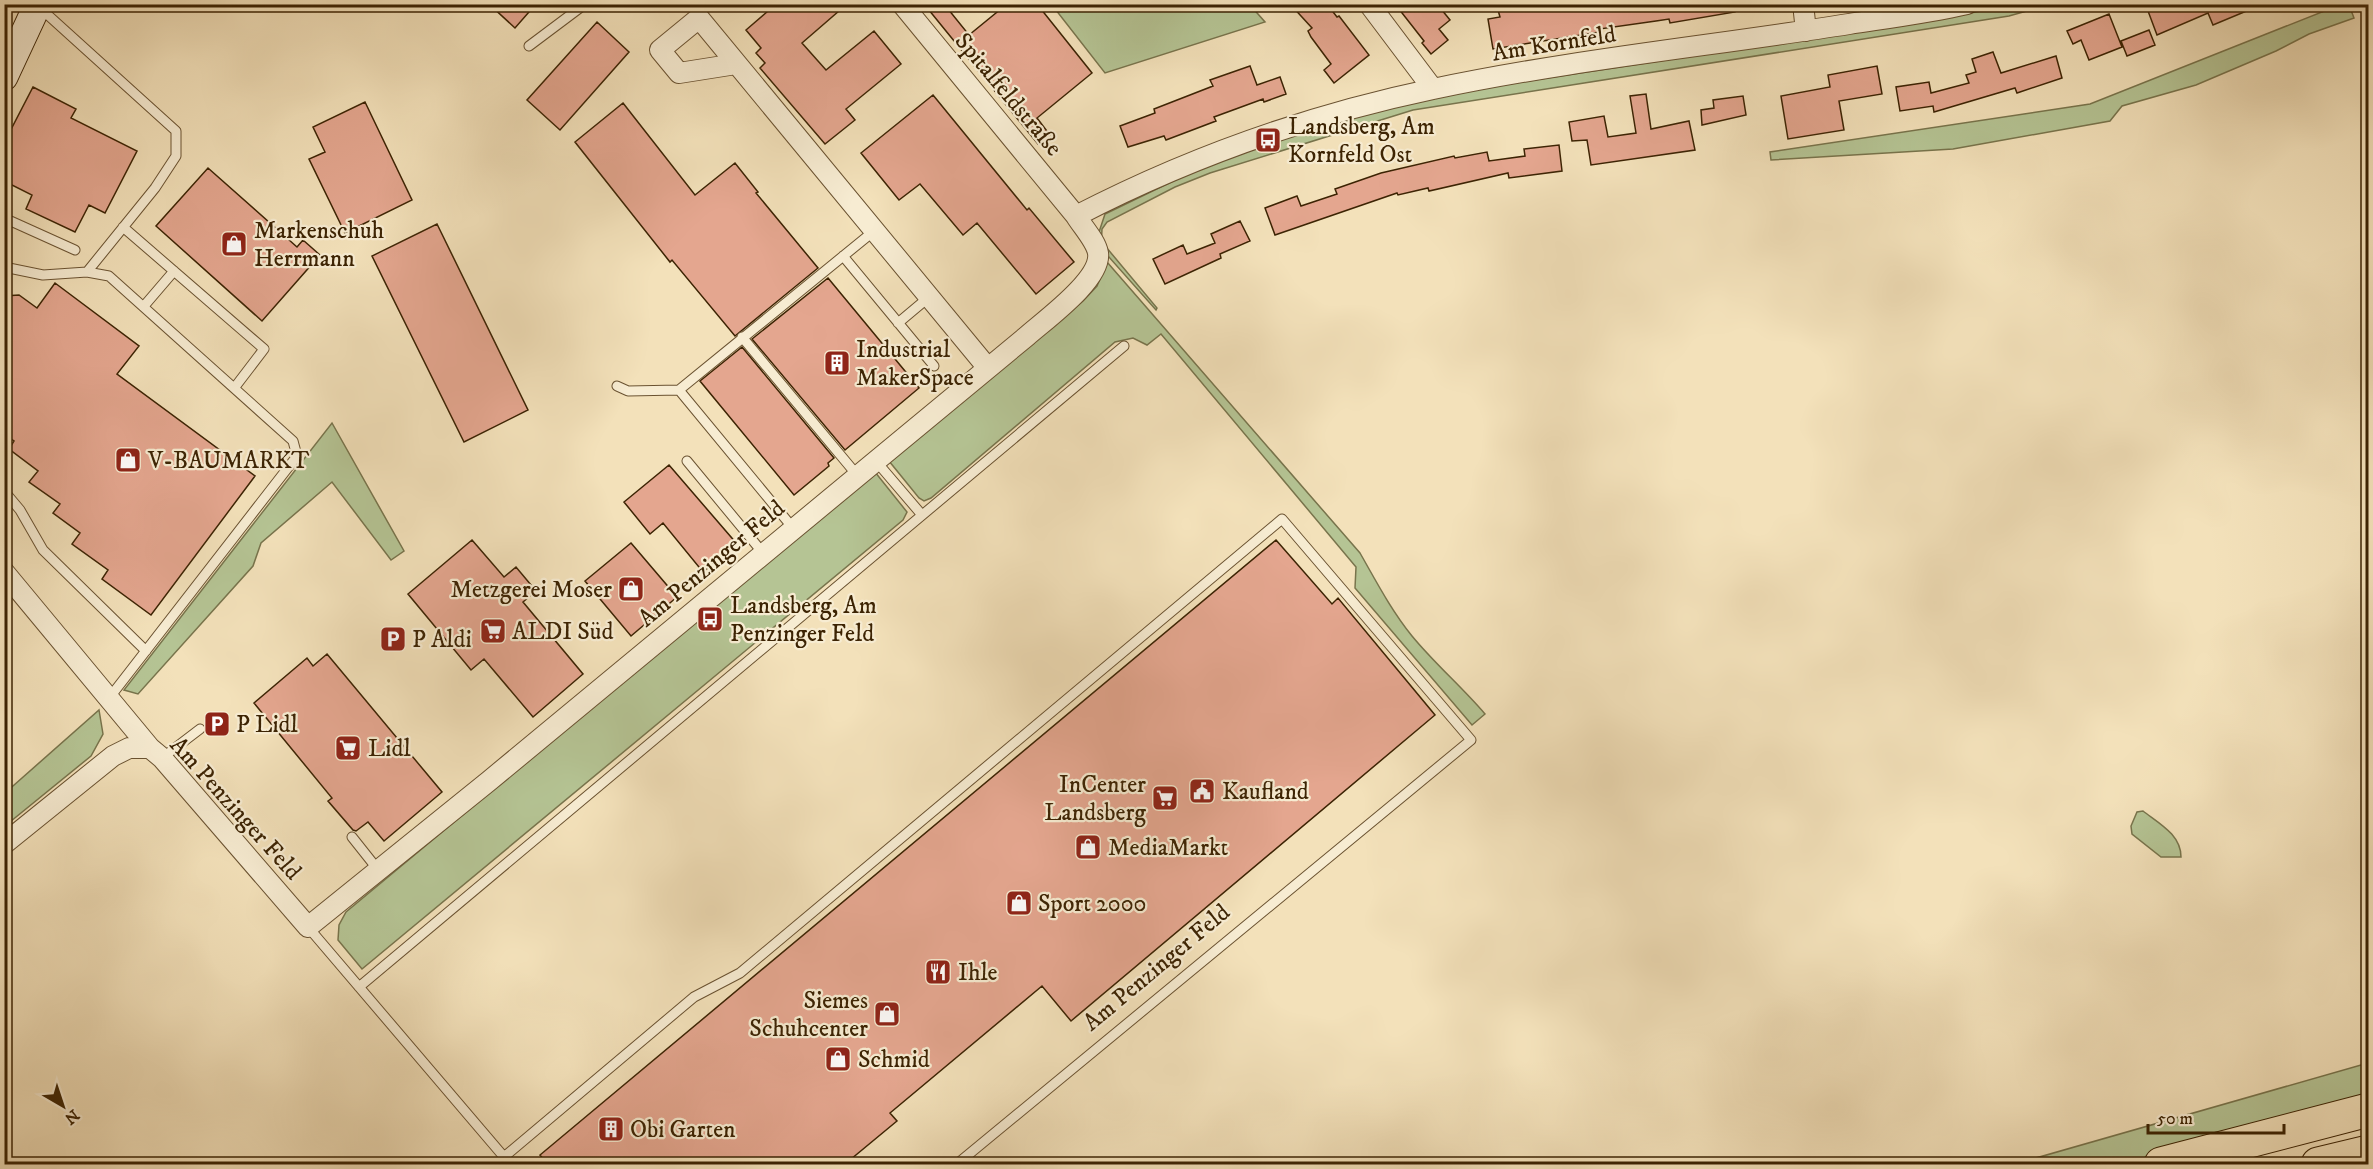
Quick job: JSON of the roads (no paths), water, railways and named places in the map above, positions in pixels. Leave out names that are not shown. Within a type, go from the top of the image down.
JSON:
[{"type":"highway","points":[[2161,1164],[2368,1110]]},
{"type":"highway","points":[[2318,1164],[2368,1152]]},
{"type":"main road","points":[[4,77],[38,5]]},
{"type":"street","name":"Spitalfeldstraße","points":[[902,4],[1076,216]]},
{"type":"street","points":[[1369,4],[1433,89]]},
{"type":"street","points":[[1803,4],[1806,31]]},
{"type":"street","name":"Am Kornfeld","points":[[1076,216],[1130,188],[1267,135],[1349,109],[1433,89],[1967,4]]},
{"type":"street","points":[[736,63],[987,367]]},
{"type":"street","name":"Am Penzinger Feld","points":[[4,844],[113,756],[129,748],[156,753],[308,927],[379,871],[1059,308],[1096,267],[1098,252],[1076,216]]},
{"type":"street","points":[[4,572],[156,753]]},
{"type":"lane","points":[[530,46],[585,4]]},
{"type":"lane","points":[[38,5],[176,131],[176,156],[87,272]]},
{"type":"lane","points":[[4,218],[75,250]]},
{"type":"lane","points":[[123,227],[264,349],[235,387]]},
{"type":"lane","points":[[617,386],[628,392],[679,390],[874,231]]},
{"type":"lane","points":[[843,256],[934,366]]},
{"type":"lane","points":[[4,267],[43,275],[87,272],[109,276],[293,441],[297,456],[110,697]]},
{"type":"lane","points":[[144,306],[174,271]]},
{"type":"lane","points":[[898,323],[929,297]]},
{"type":"lane","points":[[742,337],[857,475]]},
{"type":"lane","points":[[359,987],[1124,346]]},
{"type":"lane","points":[[679,390],[793,528]]},
{"type":"lane","points":[[875,460],[922,515]]},
{"type":"lane","points":[[687,461],[763,553]]},
{"type":"lane","points":[[4,491],[20,510],[43,550],[146,651]]},
{"type":"lane","name":"Am Penzinger Feld","points":[[308,927],[507,1161],[694,997],[740,973],[1282,519],[1471,740],[957,1164]]},
{"type":"lane","points":[[156,753],[200,729]]},
{"type":"lane","points":[[352,837],[379,871]]},
{"type":"place","name":"Landsberg, Am Kornfeld Ost","points":[[1268,140]]},
{"type":"place","name":"Markenschuh Herrmann","points":[[234,244]]},
{"type":"place","name":"Industrial MakerSpace","points":[[837,363]]},
{"type":"place","name":"V-BAUMARKT","points":[[128,460]]},
{"type":"place","name":"Metzgerei Moser","points":[[631,589]]},
{"type":"place","name":"Landsberg, Am Penzinger Feld","points":[[710,619]]},
{"type":"place","name":"ALDI Süd","points":[[493,631]]},
{"type":"place","name":"P Aldi","points":[[393,639]]},
{"type":"place","name":"P Lidl","points":[[217,724]]},
{"type":"place","name":"Lidl","points":[[348,748]]},
{"type":"place","name":"Kaufland","points":[[1202,791]]},
{"type":"place","name":"InCenter Landsberg","points":[[1165,798]]},
{"type":"place","name":"MediaMarkt","points":[[1088,847]]},
{"type":"place","name":"Sport 2000","points":[[1019,903]]},
{"type":"place","name":"Ihle","points":[[938,972]]},
{"type":"place","name":"Siemes Schuhcenter","points":[[887,1014]]},
{"type":"place","name":"Schmid","points":[[838,1059]]},
{"type":"place","name":"Obi Garten","points":[[611,1129]]}]
